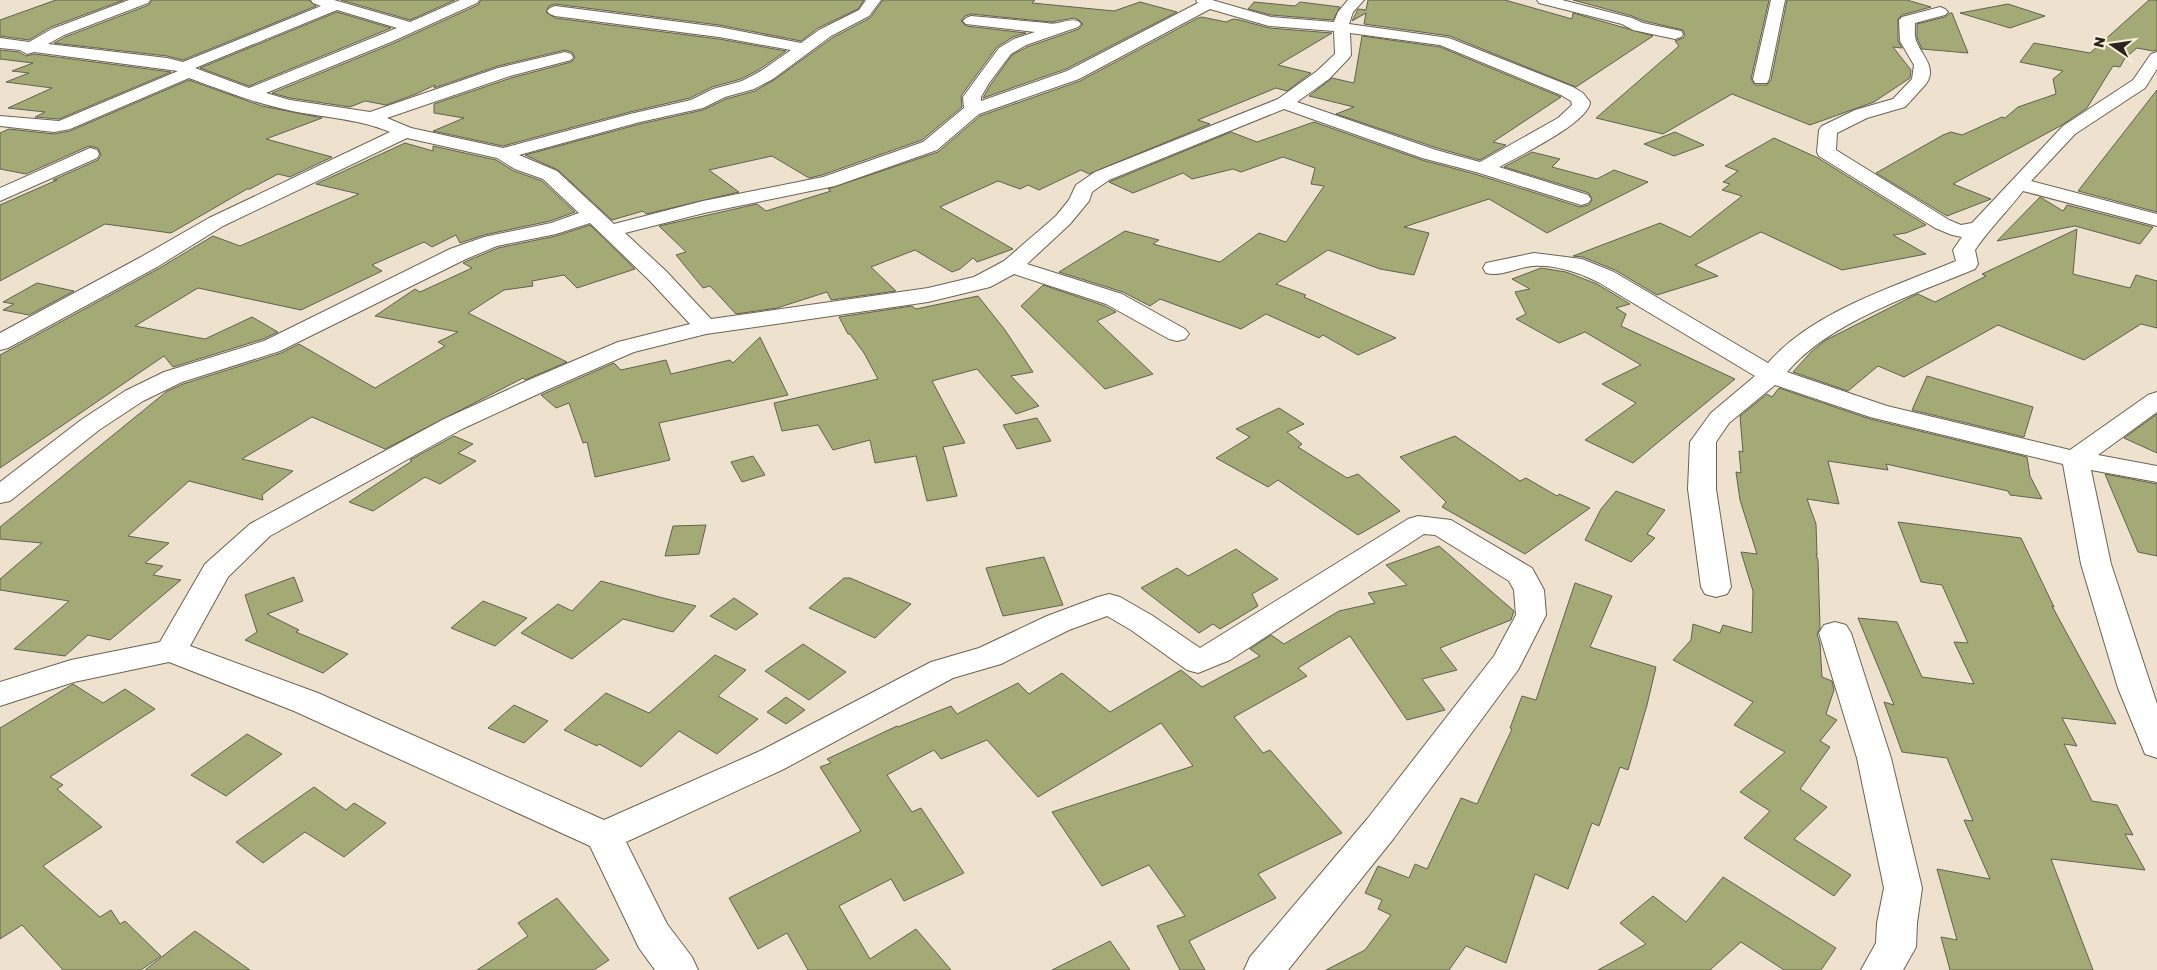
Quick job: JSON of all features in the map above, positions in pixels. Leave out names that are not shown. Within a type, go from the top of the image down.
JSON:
[{"type":"street","points":[[31,48],[58,32],[143,0]]},
{"type":"street","points":[[317,0],[411,27]]},
{"type":"street","points":[[250,94],[472,0]]},
{"type":"street","points":[[503,154],[636,118],[697,104],[720,93],[748,85],[767,75],[826,33],[864,13],[874,0]]},
{"type":"street","points":[[171,650],[216,571],[260,530],[453,424],[540,384],[626,348],[706,326],[951,290],[982,282],[1012,266],[1063,220],[1079,201],[1084,189],[1102,176],[1133,162],[1284,104],[1323,75],[1343,55],[1342,18],[1344,11],[1357,0]]},
{"type":"street","points":[[1544,0],[1627,21],[1638,27],[1675,34]]},
{"type":"street","points":[[1761,79],[1778,0]]},
{"type":"street","points":[[0,495],[90,425],[134,396],[174,377],[280,343],[458,254],[491,241],[556,228],[703,207],[828,182],[879,165],[930,146],[973,110],[1073,75],[1206,2],[1269,21],[1315,24],[1442,41],[1567,90],[1581,102],[1581,107],[1564,122],[1483,168]]},
{"type":"street","points":[[0,121],[54,127],[64,126],[186,70],[336,5]]},
{"type":"street","points":[[555,11],[719,32],[805,48]]},
{"type":"street","points":[[1940,12],[1907,20],[1908,41],[1922,65],[1920,80],[1899,103],[1861,114],[1828,130],[1826,152],[1942,224],[1969,234]]},
{"type":"street","points":[[971,21],[1056,29]]},
{"type":"street","points":[[973,110],[972,98],[1005,51],[1020,42],[1072,24]]},
{"type":"street","points":[[4,50],[31,48],[153,61],[186,70],[250,94],[289,105],[371,118],[405,132],[503,154],[522,165],[550,175],[658,276],[671,292],[706,326]]},
{"type":"street","points":[[371,118],[504,72],[565,57]]},
{"type":"street","points":[[1716,587],[1702,489],[1703,442],[1720,418],[1771,376],[1789,354],[1852,313],[1967,264],[1964,250],[1969,234],[2003,204],[2018,184],[2069,130],[2139,84],[2157,57]]},
{"type":"street","points":[[1284,104],[1429,154],[1483,168],[1581,198]]},
{"type":"street","points":[[0,343],[150,262],[216,222],[405,132]]},
{"type":"street","points":[[0,195],[90,154]]},
{"type":"street","points":[[2018,184],[2157,220]]},
{"type":"street","points":[[1494,268],[1534,259],[1582,266],[1606,278],[1771,376],[1879,412],[2074,459],[2157,474]]},
{"type":"street","points":[[1012,266],[1114,299],[1177,334]]},
{"type":"street","points":[[2074,459],[2157,400]]},
{"type":"street","points":[[2074,459],[2096,564],[2146,690],[2157,746]]},
{"type":"street","points":[[604,836],[772,760],[942,670],[990,656],[1058,623],[1109,604],[1142,623],[1198,662],[1219,652],[1418,525],[1441,526],[1522,575],[1529,590],[1531,615],[1507,662],[1495,678],[1382,828],[1264,970]]},
{"type":"street","points":[[1835,633],[1874,758],[1903,888],[1897,923],[1896,947],[1881,970]]},
{"type":"street","points":[[0,694],[71,671],[171,650],[306,702],[604,836],[652,936],[678,970]]},
{"type":"building","points":[[56,0],[124,0],[51,27],[29,40],[0,36],[0,20]]},
{"type":"building","points":[[152,0],[309,0],[316,6],[183,60],[167,56],[54,43],[149,5]]},
{"type":"building","points":[[341,0],[455,0],[410,20]]},
{"type":"building","points":[[481,0],[864,0],[858,9],[818,28],[801,41],[719,25],[555,4],[549,6],[546,12],[555,18],[719,39],[786,51],[760,69],[741,79],[712,87],[690,98],[503,146],[433,131],[464,118],[434,113],[434,104],[511,78],[571,62],[575,58],[572,52],[565,50],[498,66],[434,88],[435,85],[386,105],[365,101],[350,107],[290,98],[272,93],[392,44],[478,5]]},
{"type":"building","points":[[883,0],[1035,0],[1032,3],[1114,11],[1140,2],[1177,12],[1066,69],[983,98],[1012,55],[1027,47],[1079,29],[1083,24],[1074,18],[1051,22],[971,14],[965,16],[961,21],[966,26],[1026,33],[1013,37],[997,47],[961,96],[962,107],[922,140],[809,178],[772,156],[709,170],[739,192],[646,214],[643,211],[612,220],[558,170],[525,155],[640,124],[703,110],[726,99],[755,91],[774,80],[832,38],[870,18]]},
{"type":"building","points":[[1368,0],[1505,0],[1572,19],[1573,13],[1653,36],[1576,87],[1450,36],[1364,24],[1366,13],[1352,21],[1358,9],[1366,10]]},
{"type":"building","points":[[1573,0],[1769,0],[1751,79],[1755,85],[1767,85],[1771,80],[1787,0],[1907,0],[1931,7],[1902,15],[1898,19],[1898,41],[1902,48],[1893,47],[1911,70],[1910,78],[1874,102],[1810,125],[1732,94],[1663,134],[1596,118],[1679,46],[1675,41],[1683,38],[1685,35],[1683,30],[1644,21]]},
{"type":"building","points":[[2149,0],[2157,0],[2157,50],[2137,48],[2125,58],[2120,67],[2113,66],[2087,108],[2062,125],[1953,184],[1991,199],[1947,216],[1876,173],[1943,135],[1951,132],[1962,135],[2002,117],[2005,118],[2018,107],[2056,94],[2053,79],[2063,71],[2020,62],[2034,43],[2090,53]]},
{"type":"building","points":[[1254,2],[1295,6],[1300,2],[1340,7],[1333,20],[1271,15],[1248,9]]},
{"type":"building","points":[[2008,4],[2045,16],[2010,28],[1960,13]]},
{"type":"building","points":[[337,12],[391,28],[249,86],[200,68]]},
{"type":"building","points":[[1952,13],[1968,53],[1922,49],[1917,38],[1917,24],[1945,17]]},
{"type":"building","points":[[1202,17],[1226,22],[1233,19],[1240,20],[1269,28],[1332,33],[1278,65],[1311,73],[1287,91],[1276,88],[1198,120],[1210,124],[1089,174],[1081,170],[1039,190],[1028,185],[1020,189],[998,181],[940,207],[1013,249],[977,262],[973,258],[960,269],[952,272],[915,250],[871,267],[896,291],[831,300],[827,292],[777,308],[736,314],[710,286],[703,288],[676,255],[686,252],[659,226],[757,204],[766,211],[831,191],[828,189],[938,152],[980,116],[1080,81]]},
{"type":"building","points":[[1362,36],[1440,47],[1561,97],[1493,142],[1506,145],[1480,160],[1437,148],[1336,114],[1354,107],[1309,96],[1332,78],[1354,83]]},
{"type":"building","points":[[0,50],[19,52],[26,56],[34,54],[171,72],[59,119],[35,117],[45,112],[8,108],[52,88],[6,82],[29,73],[12,71],[33,63],[0,59]]},
{"type":"building","points":[[189,80],[262,106],[322,118],[266,139],[332,157],[290,177],[278,174],[247,189],[171,233],[105,224],[0,281],[0,205],[98,160],[101,155],[98,148],[89,146],[26,174],[0,169],[0,133],[9,129],[54,134],[70,131]]},
{"type":"building","points":[[2157,90],[2157,212],[2078,191]]},
{"type":"building","points":[[1314,122],[1422,160],[1475,174],[1580,207],[1589,205],[1592,200],[1589,193],[1504,167],[1532,152],[1560,159],[1552,167],[1597,179],[1614,170],[1648,182],[1547,233],[1489,199],[1404,227],[1429,233],[1414,275],[1380,269],[1328,250],[1276,284],[1306,295],[1304,297],[1396,338],[1358,355],[1323,335],[1319,338],[1266,314],[1241,329],[1160,299],[1150,306],[1123,292],[1059,272],[1125,231],[1159,240],[1153,244],[1220,262],[1259,233],[1286,242],[1324,186],[1311,184],[1315,168],[1283,157],[1241,172],[1233,169],[1192,179],[1183,173],[1133,193],[1109,182],[1231,132],[1257,142]]},
{"type":"building","points":[[1675,132],[1704,145],[1674,156],[1644,144]]},
{"type":"building","points":[[1774,138],[1818,158],[1926,225],[1906,233],[1893,235],[1926,254],[1842,270],[1761,232],[1695,265],[1718,276],[1657,295],[1615,270],[1583,257],[1573,256],[1660,223],[1690,237],[1742,196],[1722,190],[1730,184],[1723,182],[1738,171],[1725,166]]},
{"type":"building","points":[[405,143],[433,151],[433,146],[496,160],[514,171],[542,181],[575,212],[550,221],[484,235],[460,243],[456,235],[432,247],[424,242],[372,265],[382,271],[301,310],[198,288],[135,326],[205,339],[252,317],[278,332],[263,339],[173,367],[164,356],[0,468],[0,355],[158,269],[213,236],[240,246],[359,194],[316,184]]},
{"type":"building","points":[[2040,197],[2063,211],[2067,205],[2153,227],[2140,244],[2075,226],[1997,241]]},
{"type":"building","points":[[590,225],[635,269],[577,288],[564,275],[532,281],[533,286],[504,290],[468,313],[567,362],[525,380],[523,378],[385,449],[312,417],[242,459],[293,471],[262,495],[263,500],[189,481],[128,536],[169,543],[145,563],[163,566],[153,575],[181,580],[110,640],[88,635],[65,656],[14,649],[69,601],[0,590],[0,579],[42,543],[0,539],[0,527],[166,392],[183,384],[281,353],[299,344],[375,388],[445,346],[438,342],[458,332],[375,316],[415,289],[420,292],[472,268],[463,263],[467,261],[498,248],[556,236]]},
{"type":"building","points":[[2077,229],[2073,274],[2130,288],[2136,275],[2157,281],[2157,328],[2141,324],[2084,360],[1998,325],[1904,377],[1878,366],[1848,391],[1793,372],[1811,352],[1826,340],[1913,296],[1918,294],[1935,302],[1986,276],[1982,274]]},
{"type":"building","points":[[1541,268],[1566,272],[1597,284],[1630,304],[1616,308],[1626,314],[1621,326],[1735,379],[1633,463],[1585,440],[1636,403],[1602,384],[1641,365],[1585,332],[1559,343],[1516,319],[1526,314],[1515,292],[1530,289],[1512,279]]},
{"type":"building","points":[[37,283],[74,291],[29,315],[3,310],[14,304],[3,302]]},
{"type":"building","points":[[1043,285],[1105,306],[1116,312],[1097,321],[1153,374],[1105,389],[1021,306]]},
{"type":"building","points":[[978,296],[1005,330],[1033,372],[1011,376],[1039,406],[1016,414],[977,369],[932,381],[965,443],[943,447],[957,496],[927,501],[916,456],[875,463],[870,440],[833,450],[818,425],[782,431],[774,403],[878,379],[864,353],[850,334],[848,334],[839,317],[912,306],[916,309]]},
{"type":"building","points":[[760,337],[788,395],[659,423],[670,460],[595,477],[587,442],[583,443],[569,403],[556,408],[541,395],[614,363],[621,370],[666,360],[671,374],[730,360],[733,363]]},
{"type":"building","points":[[1927,376],[2033,407],[2024,437],[1912,410]]},
{"type":"building","points":[[1779,388],[1870,419],[2027,457],[2030,476],[2042,499],[2010,495],[2008,491],[1886,464],[1888,470],[1828,461],[1839,504],[1807,499],[1816,524],[1820,628],[1817,634],[1820,644],[1822,677],[1832,681],[1834,690],[1826,714],[1837,720],[1820,741],[1830,747],[1800,789],[1827,807],[1794,839],[1851,875],[1834,896],[1744,838],[1770,811],[1740,792],[1785,752],[1734,725],[1753,702],[1673,660],[1691,640],[1693,624],[1720,633],[1723,625],[1752,633],[1753,591],[1741,552],[1757,554],[1740,500],[1736,472],[1741,473],[1739,451],[1743,452],[1740,416],[1767,394],[1772,397]]},
{"type":"building","points":[[1279,408],[1304,424],[1287,432],[1302,444],[1298,447],[1347,478],[1358,474],[1400,511],[1358,535],[1278,480],[1268,487],[1216,458],[1250,437],[1236,429]]},
{"type":"building","points":[[2157,414],[2157,453],[2124,438]]},
{"type":"building","points":[[1037,418],[1051,441],[1017,449],[1003,425]]},
{"type":"building","points":[[454,436],[473,444],[458,453],[476,461],[440,484],[425,477],[373,511],[349,502],[412,461],[410,460]]},
{"type":"building","points":[[1455,436],[1520,481],[1526,478],[1557,496],[1559,494],[1590,508],[1525,554],[1442,507],[1446,502],[1400,457]]},
{"type":"building","points":[[753,456],[765,475],[742,482],[731,462]]},
{"type":"building","points":[[2105,474],[2157,484],[2157,556],[2138,552]]},
{"type":"building","points":[[1616,491],[1665,510],[1647,534],[1655,538],[1631,562],[1585,540],[1601,509]]},
{"type":"building","points":[[1898,522],[2021,538],[2054,607],[2052,606],[2116,724],[2062,718],[2077,746],[2064,744],[2092,801],[2117,805],[2133,835],[2125,834],[2145,870],[2051,859],[2093,970],[1950,970],[1941,937],[1957,940],[1937,869],[1990,879],[1964,820],[1973,821],[1947,758],[1902,752],[1884,702],[1894,705],[1858,618],[1897,622],[1922,677],[1974,684],[1954,642],[1968,643],[1942,585],[1921,582]]},
{"type":"building","points":[[706,525],[699,554],[665,556],[673,526]]},
{"type":"building","points":[[1439,546],[1514,611],[1511,620],[1440,648],[1457,670],[1422,679],[1445,710],[1407,720],[1350,636],[1298,668],[1307,676],[1234,717],[1263,753],[1270,750],[1342,833],[1258,874],[1276,898],[1189,941],[1205,970],[1180,970],[1157,926],[1185,916],[1149,865],[1102,886],[1052,812],[1193,766],[1161,723],[1038,797],[987,740],[941,759],[934,750],[887,775],[912,812],[921,808],[964,873],[904,901],[891,879],[839,906],[870,959],[916,929],[951,970],[808,970],[787,933],[758,949],[729,898],[861,831],[820,767],[831,763],[827,759],[897,726],[951,706],[957,714],[1018,683],[1029,694],[1062,673],[1110,712],[1181,670],[1202,687],[1260,656],[1250,649],[1271,635],[1284,644],[1339,611],[1375,603],[1368,593],[1407,585],[1386,565]]},
{"type":"building","points":[[1236,549],[1278,579],[1252,594],[1258,606],[1220,629],[1213,624],[1199,633],[1141,588],[1177,568],[1188,576]]},
{"type":"building","points":[[1044,557],[1063,605],[1003,616],[986,568]]},
{"type":"building","points":[[294,577],[303,601],[267,614],[299,630],[296,632],[348,654],[323,673],[245,640],[257,632],[245,595]]},
{"type":"building","points":[[844,578],[850,578],[911,604],[875,638],[809,608]]},
{"type":"building","points":[[601,581],[696,606],[673,632],[623,619],[572,659],[521,633],[558,604],[572,611]]},
{"type":"building","points":[[1575,583],[1612,596],[1590,647],[1656,667],[1628,770],[1620,767],[1599,826],[1592,823],[1568,889],[1535,874],[1506,963],[1466,946],[1449,970],[1326,970],[1365,950],[1391,915],[1378,909],[1382,900],[1365,893],[1378,866],[1409,878],[1415,864],[1427,869],[1461,798],[1477,804],[1512,729],[1510,728],[1522,696],[1536,700]]},
{"type":"building","points":[[734,598],[758,614],[736,630],[710,616]]},
{"type":"building","points":[[483,601],[527,618],[495,646],[451,628]]},
{"type":"building","points":[[803,644],[846,672],[809,700],[765,671]]},
{"type":"building","points":[[715,655],[746,670],[718,696],[758,719],[717,754],[679,731],[641,767],[599,744],[597,746],[564,730],[606,693],[649,713]]},
{"type":"building","points":[[73,684],[103,703],[125,689],[155,709],[50,777],[63,785],[57,789],[102,827],[43,866],[100,917],[111,910],[120,924],[125,921],[161,956],[141,970],[63,970],[22,925],[0,939],[0,728]]},
{"type":"building","points":[[786,697],[805,710],[786,724],[767,712]]},
{"type":"building","points":[[514,705],[548,721],[524,743],[488,728]]},
{"type":"building","points":[[247,734],[282,754],[226,796],[191,775]]},
{"type":"building","points":[[314,787],[346,810],[354,803],[386,823],[344,857],[305,832],[263,863],[236,842]]},
{"type":"building","points":[[1723,877],[1836,948],[1821,970],[1784,970],[1741,942],[1710,970],[1598,970],[1646,944],[1620,923],[1653,896],[1686,922]]},
{"type":"building","points":[[557,898],[609,960],[594,970],[477,970],[528,936],[518,923]]},
{"type":"building","points":[[195,931],[250,970],[145,970]]},
{"type":"building","points":[[1110,941],[1130,970],[1052,970]]}]
